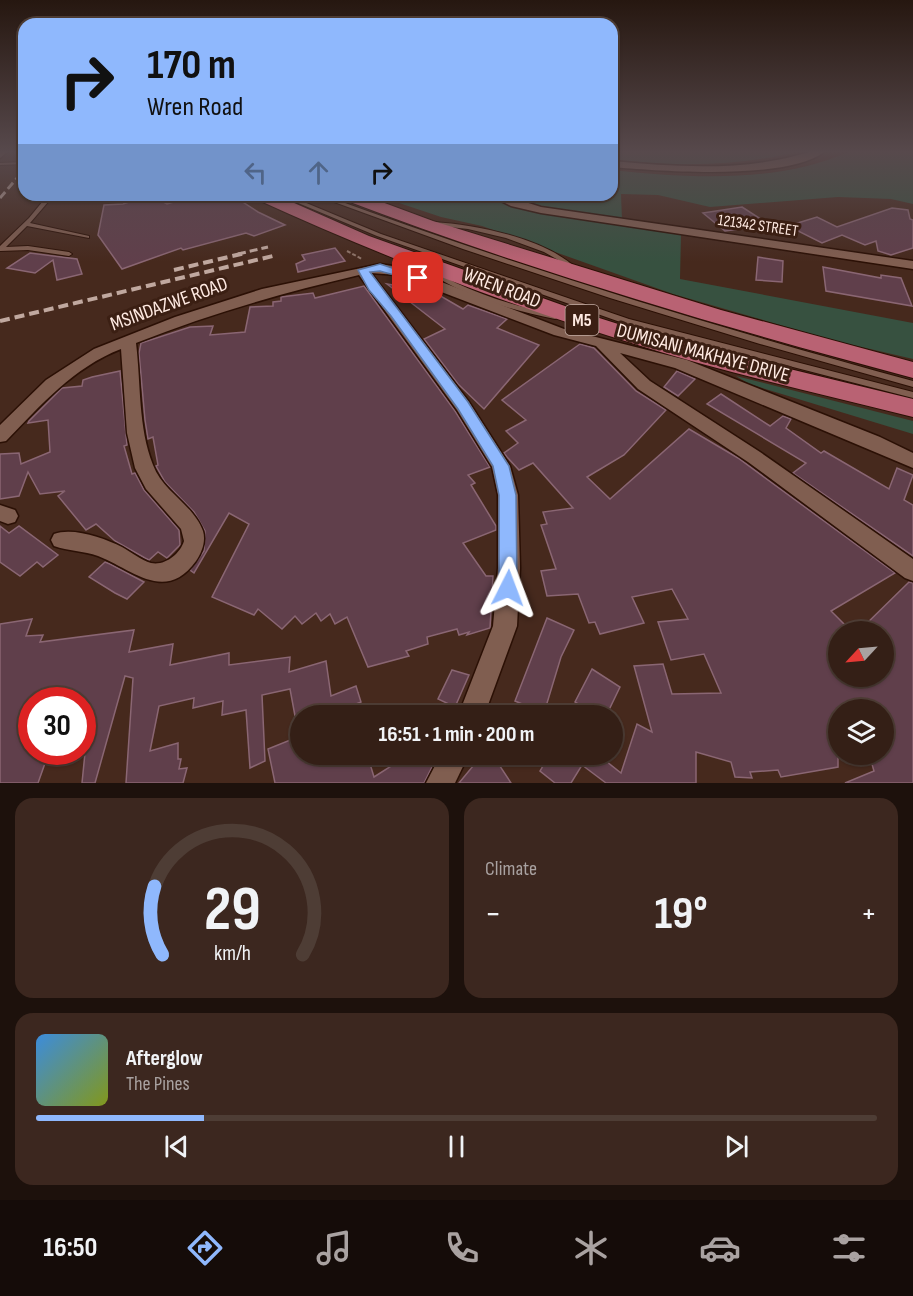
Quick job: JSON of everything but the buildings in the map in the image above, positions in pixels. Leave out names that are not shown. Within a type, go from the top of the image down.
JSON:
[{"type":"main road","name":"DUMISANI MAKHAYE DRIVE","points":[[291,201],[418,261],[585,321],[652,342],[913,408]]},
{"type":"main road","name":"DUMISANI MAKHAYE DRIVE","points":[[364,201],[427,225],[758,328],[913,370]]},
{"type":"street","name":"121342 STREET","points":[[508,201],[540,210],[913,265]]},
{"type":"street","name":"MSINDAZWE ROAD","points":[[0,436],[52,384],[99,352],[180,320],[267,292],[372,269]]},
{"type":"street","points":[[372,269],[373,288],[395,313],[463,406],[501,466],[507,495],[509,527],[505,626],[475,705]]},
{"type":"street","name":"WREN ROAD","points":[[372,269],[400,271],[559,332],[681,364],[844,430],[913,461]]},
{"type":"street","points":[[61,540],[88,544],[124,558],[146,571],[161,573],[175,567],[188,555],[194,543],[193,530],[153,485],[139,457],[128,341]]},
{"type":"street","points":[[602,344],[644,385],[746,451],[913,571]]},
{"type":"street","points":[[440,783],[450,765]]},
{"type":"lane","points":[[0,249],[46,201]]},
{"type":"lane","points":[[293,201],[379,235],[626,321],[913,395]]},
{"type":"lane","points":[[333,201],[382,221],[631,304],[767,345],[913,384]]},
{"type":"lane","points":[[26,224],[87,237]]},
{"type":"lane","points":[[0,249],[28,248],[69,254]]},
{"type":"green space","points":[[618,189],[913,189],[913,204],[891,199],[838,197],[710,207],[658,195],[621,194],[622,220],[681,235],[680,279],[913,323],[913,359],[836,341],[673,294],[482,226],[441,217],[393,201],[618,201]]},
{"type":"green space","points":[[736,376],[913,421],[913,434],[749,384]]},
{"type":"railway","points":[[0,198],[8,189]]},
{"type":"railway","points":[[238,254],[268,247]]},
{"type":"railway","points":[[174,270],[245,253]]},
{"type":"railway","points":[[0,321],[273,256]]},
{"type":"route","points":[[418,278],[380,267],[363,270],[373,288],[395,313],[408,335],[426,355],[463,406],[501,466],[507,495],[509,527],[508,588]]}]
